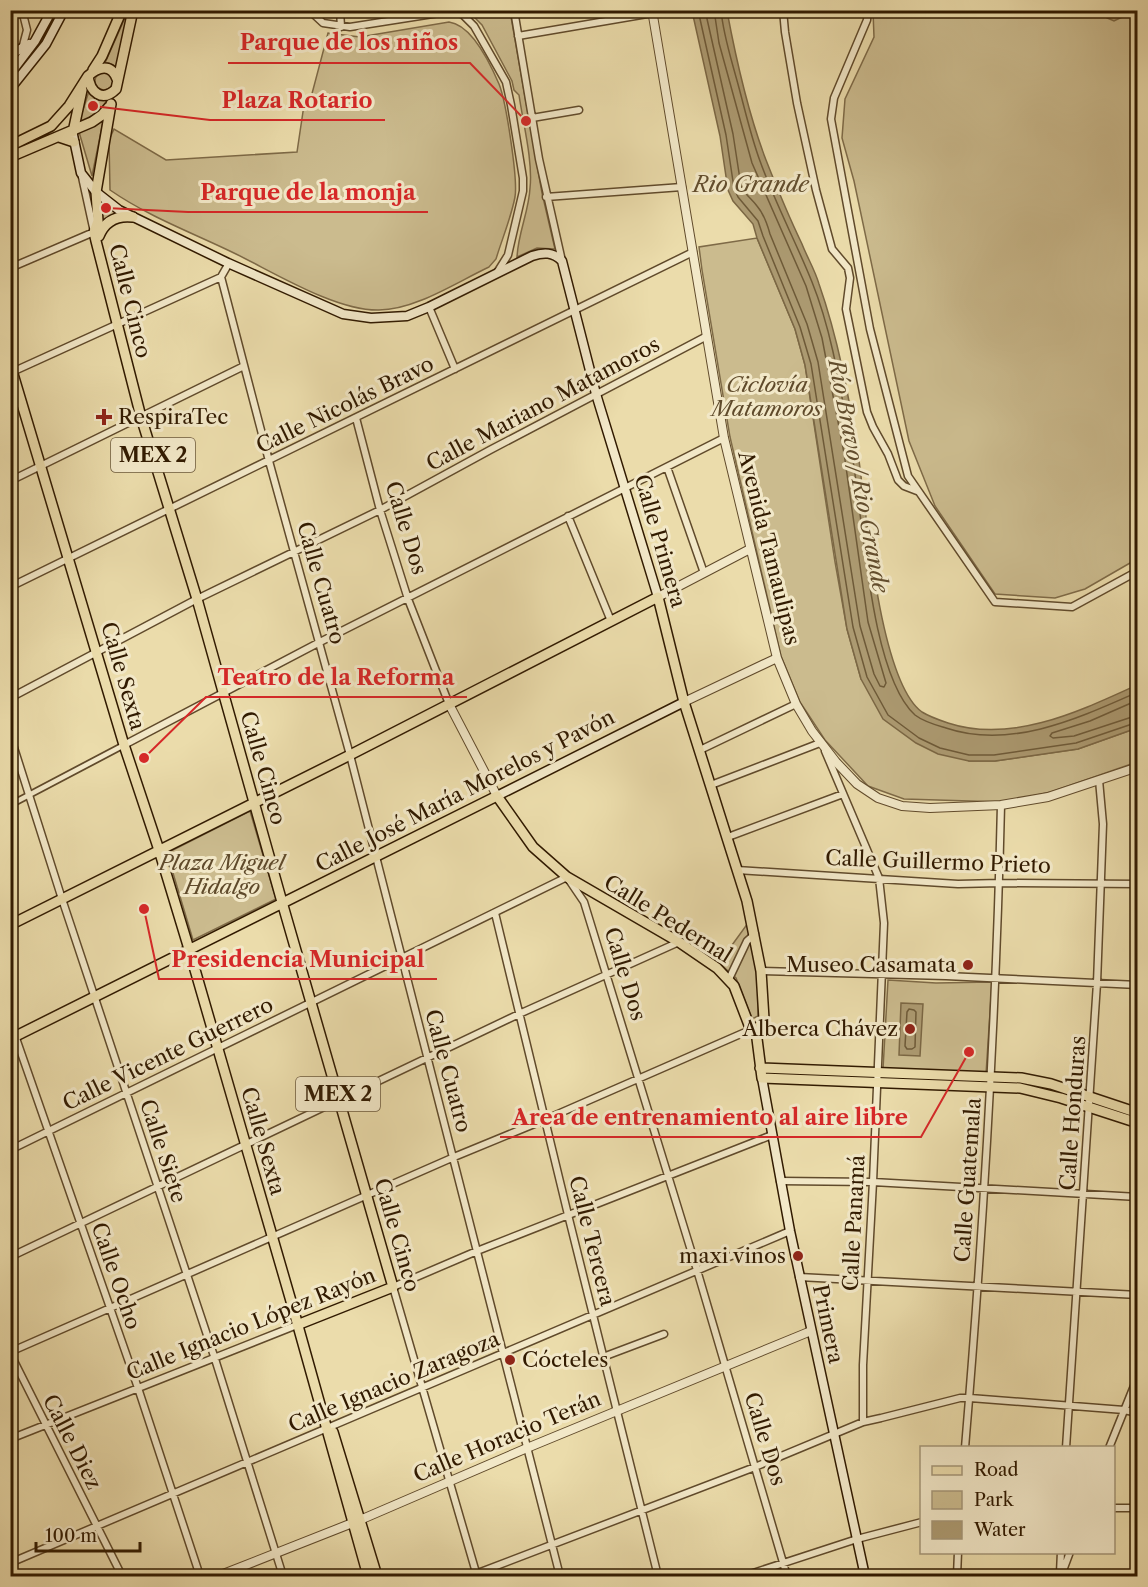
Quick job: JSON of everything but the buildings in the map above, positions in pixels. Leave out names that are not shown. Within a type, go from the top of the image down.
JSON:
[{"type":"main road","points":[[10,74],[35,41],[52,10]]},
{"type":"main road","points":[[10,89],[46,44],[64,10]]},
{"type":"main road","points":[[10,146],[51,126],[69,106],[102,56],[122,10]]},
{"type":"main road","name":"Calle Cinco","points":[[133,10],[111,104],[96,192],[98,234],[116,324],[141,417],[197,599],[393,1287]]},
{"type":"main road","points":[[10,55],[35,41]]},
{"type":"main road","points":[[88,77],[91,90],[99,96],[109,95],[117,84],[114,71],[106,68],[96,69],[88,77],[73,132],[81,174],[96,192],[113,206],[133,217],[332,309],[352,316],[371,318],[407,316],[497,272],[542,253],[556,256],[562,261]]},
{"type":"main road","points":[[11,156],[73,132],[98,118],[111,104]]},
{"type":"main road","points":[[58,137],[74,142]]},
{"type":"main road","points":[[98,234],[116,218],[133,217]]},
{"type":"main road","name":"Calle Primera","points":[[562,261],[596,394],[658,597],[684,702],[728,837],[755,934],[761,971],[764,1019],[756,1031],[762,1078]]},
{"type":"main road","name":"Calle Sexta","points":[[11,370],[124,746],[189,949],[293,1308],[301,1324],[356,1521]]},
{"type":"main road","points":[[10,925],[350,755],[658,597]]},
{"type":"main road","name":"Calle José María Morelos y Pavón","points":[[13,1038],[684,702]]},
{"type":"main road","name":"Calle Dos","points":[[496,796],[533,847],[567,877]]},
{"type":"main road","name":"Calle Pedernal","points":[[567,877],[679,942],[717,968],[734,987],[749,1025],[756,1031]]},
{"type":"main road","points":[[760,1068],[878,1077],[991,1082],[1021,1078],[1051,1084],[1137,1123]]},
{"type":"main road","points":[[762,1078],[878,1077]]},
{"type":"main road","name":"Primera","points":[[762,1078],[799,1277],[865,1576]]},
{"type":"main road","points":[[1090,1103],[1137,1113]]},
{"type":"main road","name":"Calle Ignacio López Rayón","points":[[301,1324],[393,1287]]},
{"type":"main road","points":[[356,1521],[368,1576]]},
{"type":"main road","points":[[356,1521],[378,1576]]},
{"type":"street","points":[[21,50],[27,30],[22,10]]},
{"type":"street","points":[[309,10],[323,23],[340,27],[357,27],[452,11],[462,14],[474,26],[506,82],[523,178],[523,190],[508,255],[497,272]]},
{"type":"street","points":[[340,10],[340,27]]},
{"type":"street","name":"Calle Primera","points":[[514,10],[546,197],[562,261]]},
{"type":"street","points":[[783,10],[797,103],[816,190],[832,249],[848,268],[850,278],[846,309],[867,412],[898,480],[904,486],[918,492]]},
{"type":"street","points":[[868,10],[867,20],[834,98],[831,120],[870,328],[908,476],[995,602],[1072,607],[1137,571]]},
{"type":"street","points":[[518,36],[653,12]]},
{"type":"street","name":"Avenida Tamaulipas","points":[[653,12],[724,438],[777,658],[796,704],[822,746],[857,784],[867,791],[888,802],[930,808],[1002,806],[1048,796],[1137,767]]},
{"type":"street","points":[[532,118],[579,110]]},
{"type":"street","points":[[10,268],[98,234],[81,174]]},
{"type":"street","points":[[546,197],[682,187]]},
{"type":"street","name":"Calle Nicolás Bravo","points":[[10,587],[576,312],[693,252]]},
{"type":"street","points":[[11,370],[221,276],[229,263]]},
{"type":"street","name":"Calle Cuatro","points":[[221,276],[350,755],[560,1576]]},
{"type":"street","points":[[429,307],[455,369]]},
{"type":"street","name":"Calle Mariano Matamoros","points":[[10,698],[197,599],[380,510],[707,336]]},
{"type":"street","points":[[10,481],[244,366]]},
{"type":"street","name":"Calle Dos","points":[[356,417],[380,510],[408,599],[449,704],[496,796]]},
{"type":"street","points":[[10,805],[320,642],[724,438]]},
{"type":"street","points":[[667,467],[704,573]]},
{"type":"street","points":[[568,516],[611,621]]},
{"type":"street","points":[[658,597],[750,549]]},
{"type":"street","name":"Calle José María Morelos y Pavón","points":[[684,702],[777,658]]},
{"type":"street","points":[[700,750],[796,704]]},
{"type":"street","name":"Calle Siete","points":[[10,735],[215,1359],[283,1576]]},
{"type":"street","points":[[711,785],[822,746]]},
{"type":"street","name":"Calle Panamá","points":[[822,746],[879,878],[884,923],[863,1365],[863,1422]]},
{"type":"street","name":"Calle Honduras","points":[[1066,1446],[1097,983],[1103,816],[1100,780]]},
{"type":"street","points":[[728,837],[843,794]]},
{"type":"street","name":"Calle Guatemala","points":[[965,1446],[986,1188],[1002,806]]},
{"type":"street","name":"Calle Guillermo Prieto","points":[[737,870],[879,878],[922,883],[1137,884]]},
{"type":"street","name":"Calle Dos","points":[[567,877],[584,903],[607,974],[787,1576]]},
{"type":"street","name":"Calle Vicente Guerrero","points":[[10,1150],[567,877]]},
{"type":"street","name":"Calle Tercera","points":[[495,913],[544,1120],[658,1576]]},
{"type":"street","points":[[729,979],[747,941],[755,934]]},
{"type":"street","points":[[10,1257],[519,1014],[679,942]]},
{"type":"street","points":[[761,971],[945,976],[1137,985]]},
{"type":"street","name":"Calle Ocho","points":[[10,1021],[13,1038],[49,1131],[200,1576]]},
{"type":"street","points":[[10,1352],[454,1157],[743,1033],[756,1031]]},
{"type":"street","name":"Calle Ignacio López Rayón","points":[[393,1287],[477,1251],[772,1134]]},
{"type":"street","points":[[780,1181],[873,1182],[1137,1197]]},
{"type":"street","name":"Calle Ignacio Zaragoza","points":[[10,1563],[790,1231]]},
{"type":"street","points":[[799,1277],[1137,1294]]},
{"type":"street","name":"Calle Cinco","points":[[393,1287],[423,1387],[474,1576]]},
{"type":"street","name":"Calle Ignacio López Rayón","points":[[10,1439],[301,1324]]},
{"type":"street","name":"Calle Horacio Terán","points":[[218,1576],[356,1521],[616,1410],[811,1331]]},
{"type":"street","points":[[603,1357],[664,1334]]},
{"type":"street","name":"Calle Diez","points":[[10,1352],[122,1576]]},
{"type":"street","points":[[1110,1446],[1137,1376]]},
{"type":"street","points":[[474,1576],[755,1467],[863,1422],[960,1398],[1124,1410],[1137,1413]]},
{"type":"street","points":[[1115,1509],[1137,1508]]},
{"type":"street","points":[[744,1576],[857,1539],[920,1522]]},
{"type":"street","points":[[957,1576],[958,1554]]},
{"type":"street","points":[[1060,1576],[1061,1554]]},
{"type":"street","points":[[1060,1576],[1069,1554]]},
{"type":"street","points":[[1053,1576],[1060,1566]]},
{"type":"green space","points":[[482,10],[510,11],[542,193],[555,249],[537,248],[517,257],[529,197],[531,177],[529,154],[519,95],[514,90],[512,81],[482,25],[474,17]]},
{"type":"green space","points":[[128,11],[117,67],[105,63]]},
{"type":"green space","points":[[873,11],[1137,11],[1137,559],[1085,589],[1055,598],[995,594],[935,506],[909,441],[854,181],[842,138],[845,99],[874,37]]},
{"type":"green space","points":[[449,22],[473,37],[499,84],[505,106],[515,174],[515,197],[496,259],[489,267],[450,287],[393,309],[362,309],[344,304],[325,298],[156,217],[110,190],[109,140],[114,129],[166,160],[297,152],[304,105],[309,105],[328,33],[360,37]]},
{"type":"green space","points":[[104,72],[110,75],[113,81],[110,87],[104,90],[98,87],[95,81],[98,75]]},
{"type":"green space","points":[[89,91],[108,99],[98,113],[79,122]]},
{"type":"green space","points":[[104,117],[92,176],[79,132]]},
{"type":"green space","points":[[99,197],[118,213],[100,224]]},
{"type":"green space","name":"Ciclovía Matamoros","points":[[757,238],[795,329],[805,365],[835,562],[847,629],[861,679],[969,761],[995,761],[1078,749],[1137,728],[1137,762],[1051,792],[1003,802],[904,799],[868,786],[825,740],[800,702],[781,656],[730,437],[702,270],[699,247]]},
{"type":"green space","name":"Plaza Miguel Hidalgo","points":[[250,811],[276,899],[193,940],[167,853]]},
{"type":"green space","points":[[748,923],[759,973],[758,1016],[752,1019],[736,978],[719,963]]},
{"type":"green space","points":[[888,980],[936,983],[992,982],[986,1074],[883,1069]]},
{"type":"water","points":[[1105,10],[1135,11],[1114,21],[1107,18]]},
{"type":"water","name":"Rio Grande","points":[[692,11],[727,11],[743,86],[766,160],[826,304],[851,411],[870,551],[885,631],[895,666],[907,694],[922,712],[935,718],[972,728],[997,730],[1045,722],[1137,685],[1137,728],[1078,749],[995,761],[969,761],[938,754],[916,743],[883,719],[861,679],[847,629],[805,365],[795,329],[753,224],[733,201],[728,190],[720,136]]},
{"type":"water","points":[[901,1003],[923,1004],[920,1056],[899,1055]]},
{"type":"place","name":"Plaza Rotario","points":[[93,106]]},
{"type":"place","name":"Parque de los niños","points":[[526,121]]},
{"type":"place","name":"Parque de la monja","points":[[106,208]]},
{"type":"place","name":"RespiraTec","points":[[104,417]]},
{"type":"place","name":"Teatro de la Reforma","points":[[144,758]]},
{"type":"place","name":"Presidencia Municipal","points":[[144,909]]},
{"type":"place","name":"Museo Casamata","points":[[968,965]]},
{"type":"place","name":"Alberca Chávez","points":[[910,1029]]},
{"type":"place","name":"Area de entrenamiento al aire libre","points":[[969,1052]]},
{"type":"place","name":"maxi vinos","points":[[798,1256]]},
{"type":"place","name":"Cócteles","points":[[510,1360]]},
{"type":"water label","name":"Río Bravo / Rio Grande","points":[[859,476]]}]
